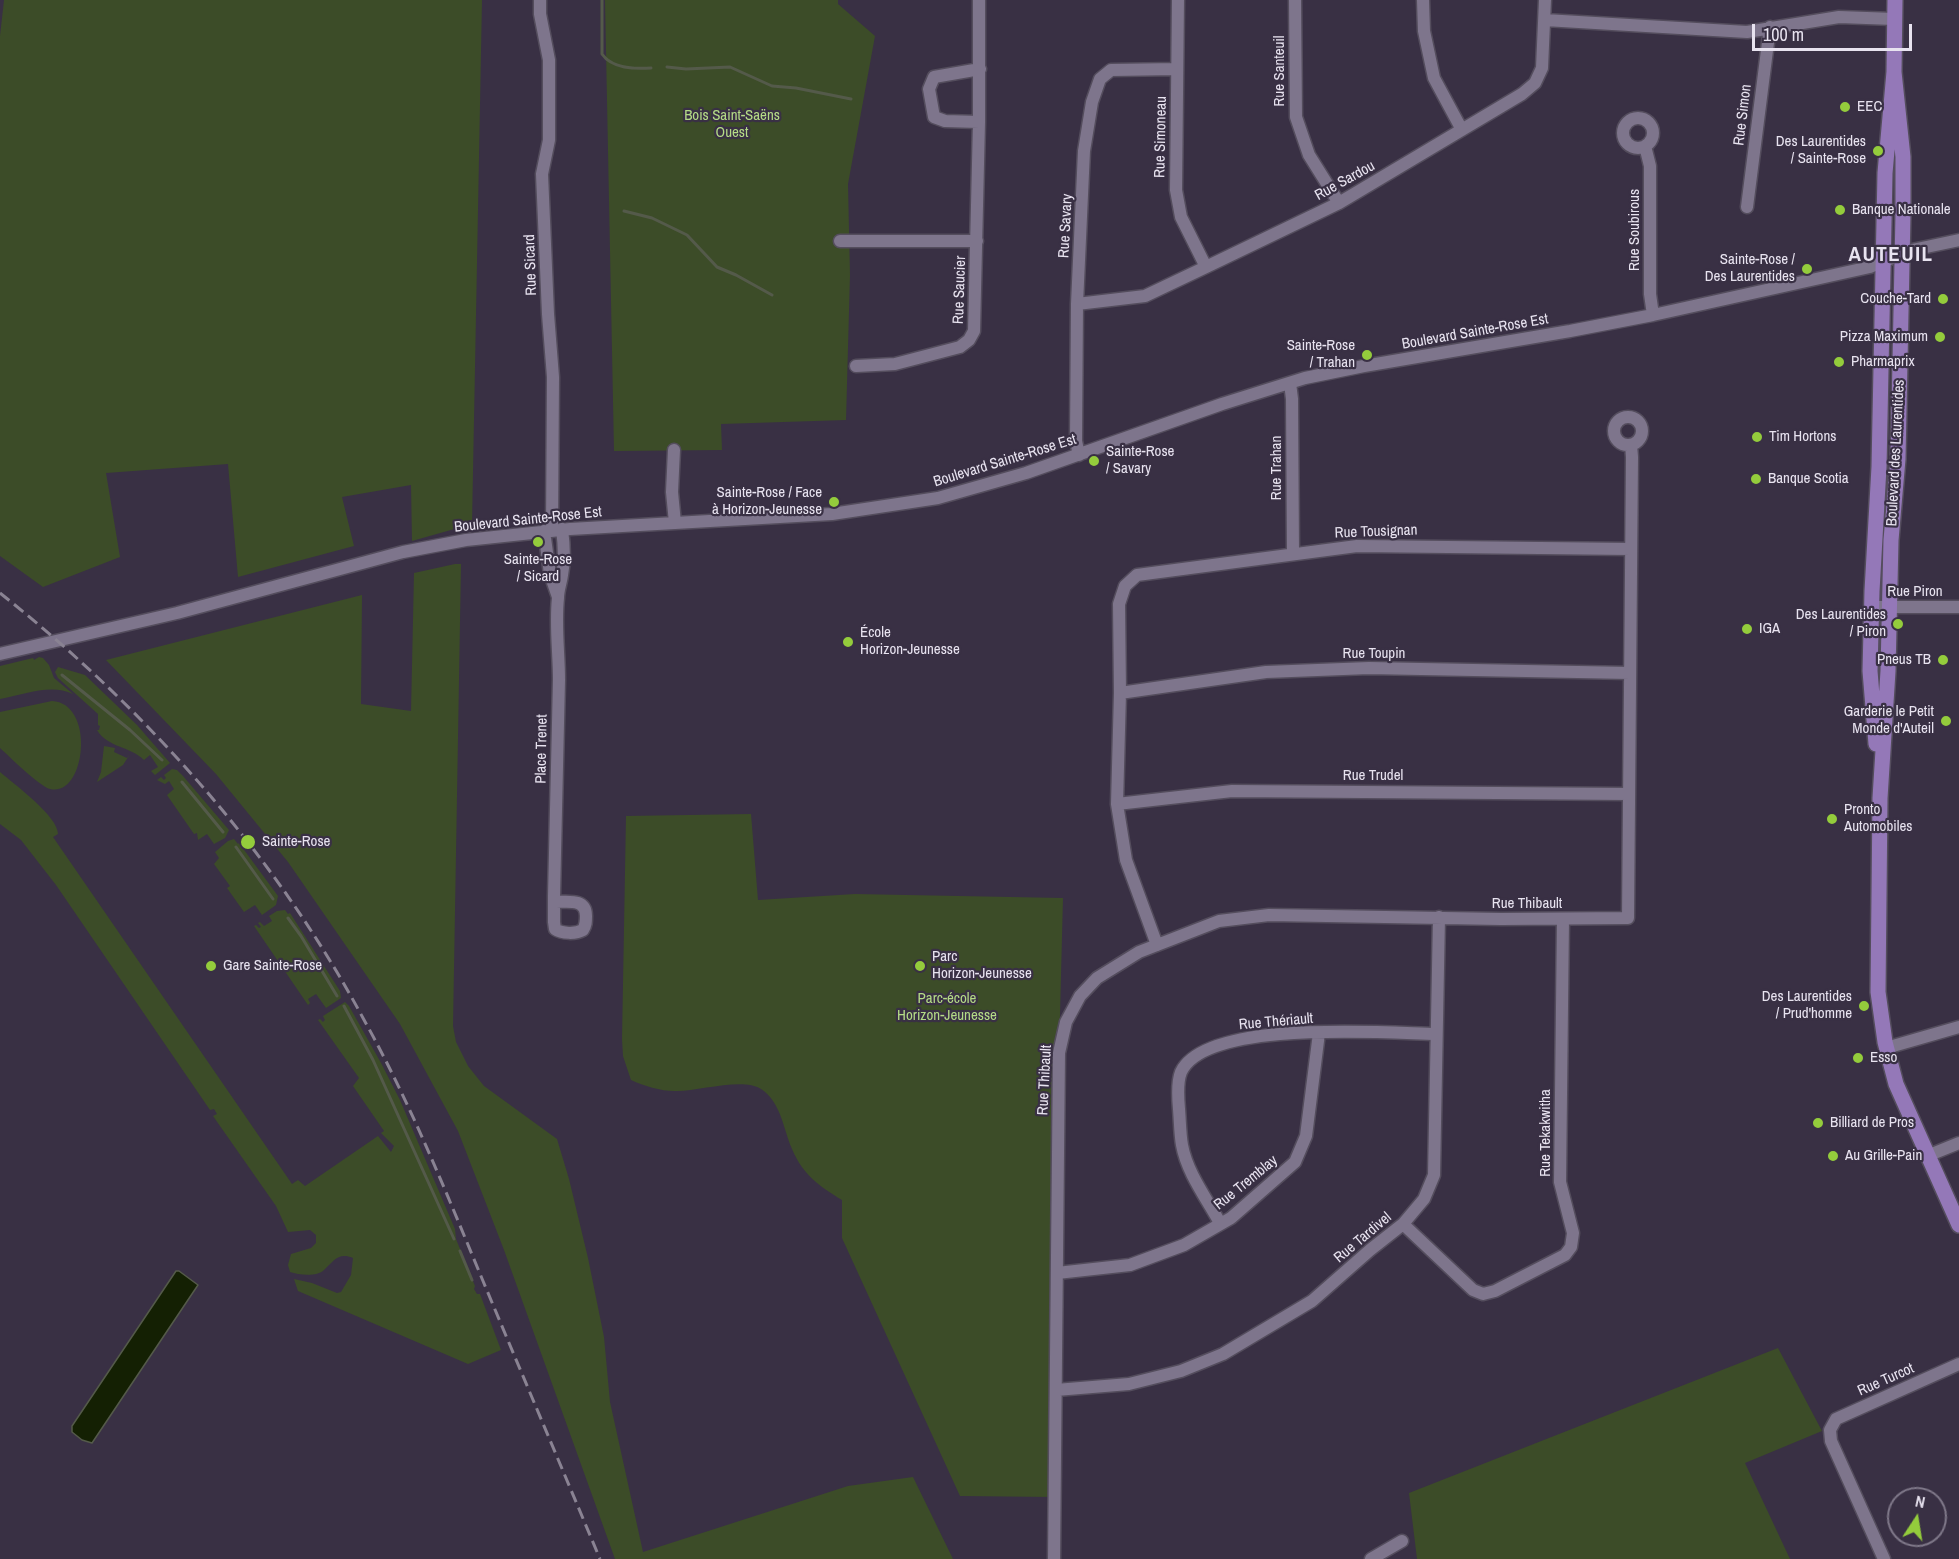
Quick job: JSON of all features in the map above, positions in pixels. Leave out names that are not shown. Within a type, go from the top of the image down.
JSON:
[{"type":"main road","name":"Boulevard des Laurentides","points":[[1880,798],[1870,671],[1874,536],[1879,467],[1885,173],[1894,72],[1894,0]]},
{"type":"main road","name":"Boulevard des Laurentides","points":[[1894,72],[1904,169],[1898,448],[1891,540],[1888,672],[1880,798],[1877,978],[1886,1048],[1896,1084],[1959,1225]]},
{"type":"street","name":"Rue Sicard","points":[[540,0],[540,14],[549,60],[549,140],[542,174],[553,377],[553,530]]},
{"type":"street","name":"Rue Saucier","points":[[856,366],[895,364],[960,347],[969,340],[974,331],[980,0]]},
{"type":"street","name":"Rue Simoneau","points":[[1178,0],[1176,190],[1181,217],[1206,267]]},
{"type":"street","name":"Rue Santeuil","points":[[1296,0],[1296,117],[1310,155],[1339,203]]},
{"type":"street","points":[[1423,0],[1424,31],[1434,78],[1462,130]]},
{"type":"street","name":"Rue Sardou","points":[[1077,304],[1145,296],[1339,203],[1522,94],[1536,83],[1542,68],[1545,0]]},
{"type":"street","points":[[1545,20],[1747,32],[1839,17],[1894,19]]},
{"type":"street","name":"Rue Simon","points":[[1747,207],[1770,27]]},
{"type":"street","points":[[979,122],[945,121],[934,117],[929,89],[934,77],[980,69]]},
{"type":"street","name":"Rue Savary","points":[[1079,455],[1076,441],[1077,304],[1084,151],[1092,102],[1100,80],[1111,70],[1177,69]]},
{"type":"street","name":"Rue Soubirous","points":[[1645,146],[1650,166],[1650,294],[1653,315]]},
{"type":"street","name":"Boulevard Sainte-Rose Est","points":[[0,654],[177,613],[408,551],[482,537],[553,530],[832,514],[922,501],[979,488],[1200,411],[1290,383],[1355,368],[1653,315],[1870,267],[1912,250],[1959,240]]},
{"type":"street","points":[[840,241],[976,241]]},
{"type":"street","name":"Rue Trahan","points":[[1290,383],[1293,554]]},
{"type":"street","points":[[1629,794],[1631,445]]},
{"type":"street","points":[[674,450],[672,492],[675,523]]},
{"type":"street","name":"Place Trenet","points":[[553,530],[550,574],[558,597]]},
{"type":"street","name":"Place Trenet","points":[[553,530],[564,545],[563,574],[558,597],[559,673],[554,902]]},
{"type":"street","name":"Rue Tousignan","points":[[1157,945],[1126,860],[1117,804],[1120,693],[1119,604],[1125,586],[1137,575],[1372,545],[1631,549]]},
{"type":"street","name":"Rue Piron","points":[[1872,607],[1959,607]]},
{"type":"street","name":"Rue Toupin","points":[[1120,693],[1266,672],[1369,668],[1630,673]]},
{"type":"street","name":"Rue Trudel","points":[[1117,804],[1232,791],[1629,794]]},
{"type":"street","name":"Rue Thibault","points":[[1054,1559],[1059,1053],[1066,1022],[1080,996],[1097,978],[1139,952],[1219,921],[1269,915],[1501,920],[1628,918],[1629,794]]},
{"type":"street","name":"Rue Tardivel","points":[[1056,1389],[1129,1383],[1181,1371],[1223,1354],[1312,1301],[1403,1224],[1424,1199],[1434,1175],[1439,917]]},
{"type":"street","name":"Rue Tekakwitha","points":[[1403,1224],[1473,1290],[1483,1294],[1495,1291],[1565,1255],[1571,1247],[1573,1233],[1560,1182],[1563,919]]},
{"type":"street","points":[[1886,1048],[1959,1027]]},
{"type":"street","name":"Rue Tremblay","points":[[1058,1273],[1130,1265],[1184,1245],[1231,1218],[1295,1162],[1306,1136],[1320,1033]]},
{"type":"street","name":"Rue Thériault","points":[[1220,1223],[1191,1171],[1182,1146],[1178,1097],[1180,1073],[1192,1058],[1229,1042],[1270,1035],[1436,1034]]},
{"type":"street","points":[[1927,1156],[1959,1143]]},
{"type":"street","name":"Rue Turcot","points":[[1884,1559],[1831,1441],[1830,1430],[1836,1419],[1959,1364]]},
{"type":"street","points":[[1371,1559],[1402,1541]]},
{"type":"green space","points":[[4,0],[482,0],[472,524],[412,541],[411,485],[342,497],[354,546],[238,577],[228,464],[106,473],[120,557],[43,587],[0,556],[0,36]]},
{"type":"green space","name":"Bois Saint-Saëns Ouest","points":[[605,0],[838,0],[838,4],[875,36],[848,184],[850,275],[846,420],[721,424],[722,450],[614,451]]},
{"type":"green space","points":[[461,564],[453,1026],[456,1042],[468,1066],[484,1086],[557,1139],[588,1258],[604,1337],[610,1402],[643,1552],[848,1486],[913,1477],[953,1559],[615,1559],[504,1250],[458,1131],[400,1024],[288,862],[216,774],[106,660],[362,595],[361,704],[411,711],[414,573]]},
{"type":"green space","points":[[39,657],[43,658],[49,665],[54,678],[73,694],[46,690],[0,699],[0,666],[33,658],[34,660]]},
{"type":"green space","points":[[58,667],[85,675],[137,725],[170,763],[155,775],[151,771],[158,767],[150,755],[144,760],[102,736],[97,730],[100,726],[98,725],[98,714],[58,678],[55,672]]},
{"type":"green space","points":[[52,701],[66,706],[75,717],[80,732],[81,749],[78,766],[72,779],[62,788],[50,789],[32,777],[0,748],[0,712]]},
{"type":"green space","points":[[104,746],[115,748],[114,752],[127,758],[130,754],[123,765],[97,782],[101,772]]},
{"type":"green space","points":[[172,769],[177,770],[183,776],[229,830],[225,838],[214,844],[207,834],[198,840],[197,833],[194,834],[167,795],[174,789],[169,781],[165,784],[157,780],[161,777],[164,780],[166,778],[164,775]]},
{"type":"green space","points":[[0,772],[51,818],[58,834],[53,837],[292,1184],[298,1180],[305,1186],[378,1136],[391,1152],[394,1146],[381,1133],[384,1131],[353,1086],[359,1078],[318,1020],[323,1022],[325,1020],[323,1016],[345,1002],[349,1006],[400,1100],[455,1229],[456,1239],[475,1286],[474,1289],[477,1294],[480,1294],[501,1350],[468,1364],[298,1291],[294,1279],[337,1293],[341,1292],[351,1275],[353,1258],[340,1257],[317,1274],[303,1275],[290,1272],[288,1265],[291,1254],[311,1248],[316,1243],[316,1235],[310,1230],[288,1232],[276,1206],[213,1116],[217,1114],[214,1109],[210,1110],[56,885],[21,840],[0,824]]},
{"type":"green space","name":"Parc-école Horizon-Jeunesse","points":[[751,814],[758,900],[855,894],[1063,898],[1059,1053],[1055,1497],[960,1496],[842,1238],[842,1200],[819,1185],[801,1166],[792,1149],[781,1116],[768,1094],[761,1089],[743,1084],[675,1091],[652,1088],[631,1080],[623,1056],[622,1039],[626,816]]},
{"type":"green space","points":[[234,839],[278,896],[276,905],[262,915],[255,905],[244,912],[227,888],[230,886],[214,864],[219,858],[215,852]]},
{"type":"green space","points":[[285,910],[288,914],[290,913],[340,991],[341,998],[326,1008],[316,994],[308,999],[310,1003],[308,1005],[254,926],[261,927],[258,923],[260,922],[264,926],[272,921],[269,916],[277,911]]},
{"type":"green space","points":[[1778,1348],[1822,1431],[1745,1463],[1790,1559],[1417,1559],[1409,1493]]},
{"type":"shaded area","points":[[176,1271],[198,1285],[92,1443],[82,1440],[72,1432],[72,1426]]},
{"type":"waterway","points":[[602,0],[602,54],[606,59],[618,65],[631,68],[651,68]]},
{"type":"waterway","points":[[667,67],[686,69],[730,67],[772,86],[796,88],[851,99]]},
{"type":"waterway","points":[[624,211],[652,218],[687,235],[717,267],[772,295]]},
{"type":"waterway","points":[[62,675],[130,730],[162,760]]},
{"type":"waterway","points":[[182,782],[223,832]]},
{"type":"waterway","points":[[236,847],[273,899]]},
{"type":"waterway","points":[[288,918],[337,996]]},
{"type":"waterway","points":[[344,1006],[373,1060],[454,1239]]},
{"type":"waterway","points":[[460,1251],[472,1280]]},
{"type":"railway","points":[[0,593],[106,685],[203,787],[248,842],[328,957],[363,1018],[412,1115],[600,1559]]},
{"type":"place","name":"EEC","points":[[1845,107]]},
{"type":"place","name":"Des Laurentides / Sainte-Rose","points":[[1878,151]]},
{"type":"place","name":"Banque Nationale","points":[[1840,210]]},
{"type":"place","name":"Sainte-Rose / Des Laurentides","points":[[1807,269]]},
{"type":"place","name":"Couche-Tard","points":[[1943,299]]},
{"type":"place","name":"Pizza Maximum","points":[[1940,337]]},
{"type":"place","name":"Sainte-Rose / Trahan","points":[[1367,355]]},
{"type":"place","name":"Pharmaprix","points":[[1839,362]]},
{"type":"place","name":"Tim Hortons","points":[[1757,437]]},
{"type":"place","name":"Sainte-Rose / Savary","points":[[1094,461]]},
{"type":"place","name":"Banque Scotia","points":[[1756,479]]},
{"type":"place","name":"Sainte-Rose / Face à Horizon-Jeunesse","points":[[834,502]]},
{"type":"place","name":"Sainte-Rose / Sicard","points":[[538,542]]},
{"type":"place","name":"Des Laurentides / Piron","points":[[1898,624]]},
{"type":"place","name":"IGA","points":[[1747,629]]},
{"type":"place","name":"École Horizon-Jeunesse","points":[[848,642]]},
{"type":"place","name":"Pneus TB","points":[[1943,660]]},
{"type":"place","name":"Garderie le Petit Monde d'Auteil","points":[[1946,721]]},
{"type":"place","name":"Pronto Automobiles","points":[[1832,819]]},
{"type":"place","name":"Sainte-Rose","points":[[248,842]]},
{"type":"place","name":"Gare Sainte-Rose","points":[[211,966]]},
{"type":"place","name":"Parc Horizon-Jeunesse","points":[[920,966]]},
{"type":"place","name":"Des Laurentides / Prud'homme","points":[[1864,1006]]},
{"type":"place","name":"Esso","points":[[1858,1058]]},
{"type":"place","name":"Billiard de Pros","points":[[1818,1123]]},
{"type":"place","name":"Au Grille-Pain","points":[[1833,1156]]},
{"type":"district","name":"AUTEUIL","points":[[1891,255]]}]
